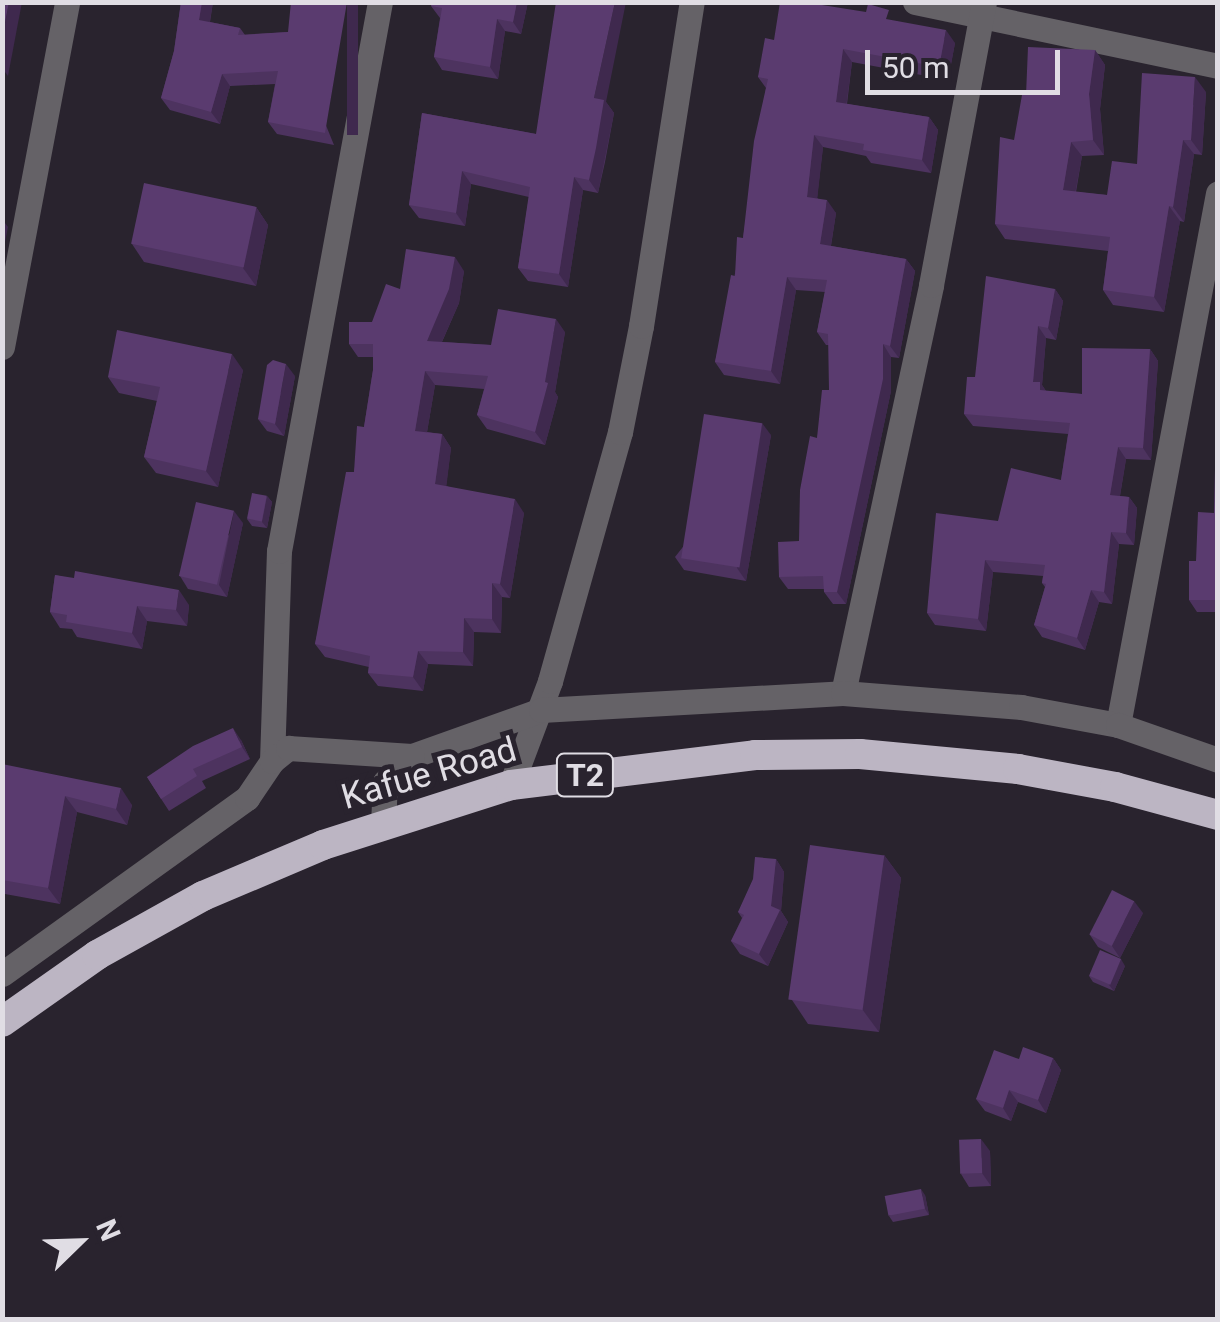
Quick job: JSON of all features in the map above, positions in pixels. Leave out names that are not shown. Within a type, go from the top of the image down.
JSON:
[{"type":"highway","name":"Kafue Road","points":[[2,1022],[97,955],[186,905],[267,867],[383,824],[511,784],[755,755],[860,754],[1018,769],[1115,787],[1218,814]]},
{"type":"street","points":[[2,347],[67,2]]},
{"type":"street","points":[[272,762],[279,551],[380,2]]},
{"type":"street","points":[[511,784],[541,710],[620,432],[642,326],[692,2]]},
{"type":"street","points":[[915,2],[983,9],[1218,66]]},
{"type":"street","points":[[842,692],[931,285],[983,9]]},
{"type":"street","points":[[1118,726],[1218,193]]},
{"type":"street","points":[[2,974],[247,798],[272,762],[288,748],[412,756],[541,710],[842,692],[1022,708],[1118,726],[1218,760]]},
{"type":"street","points":[[383,824],[385,782],[412,756]]},
{"type":"building","points":[[2,2],[9,2],[2,38]]},
{"type":"building","points":[[181,2],[202,2],[199,20],[240,28],[238,35],[288,32],[291,2],[347,2],[325,133],[268,122],[278,71],[222,74],[211,112],[161,98],[174,51]]},
{"type":"building","points":[[432,2],[517,2],[513,22],[497,19],[490,67],[434,57],[442,8],[431,6]]},
{"type":"building","points":[[556,2],[615,2],[594,98],[604,100],[596,148],[589,180],[574,177],[559,274],[518,268],[530,187],[462,171],[456,213],[409,205],[422,113],[536,134]]},
{"type":"building","points":[[780,2],[866,12],[868,4],[889,10],[886,19],[946,30],[939,67],[843,49],[836,102],[929,117],[922,160],[863,150],[864,144],[814,135],[807,197],[827,200],[820,244],[906,259],[890,346],[883,344],[883,379],[837,592],[824,592],[823,576],[779,577],[778,542],[799,541],[800,490],[810,436],[817,438],[822,390],[829,390],[828,334],[817,332],[827,280],[787,277],[771,371],[715,362],[731,275],[735,276],[737,237],[743,238],[754,141],[768,79],[758,77],[765,38],[774,40]]},
{"type":"building","points":[[1028,47],[1095,50],[1089,94],[1093,140],[1071,142],[1063,190],[1107,195],[1112,161],[1137,164],[1142,73],[1195,77],[1191,140],[1183,140],[1154,297],[1103,290],[1110,237],[995,224],[1000,137],[1014,140],[1022,95],[1026,95]]},
{"type":"building","points":[[144,183],[256,207],[244,268],[131,244]]},
{"type":"building","points":[[406,249],[455,257],[449,289],[427,341],[491,345],[498,309],[556,319],[545,382],[548,383],[535,432],[477,415],[488,376],[425,371],[415,431],[442,434],[435,484],[515,499],[500,584],[492,583],[492,619],[464,618],[463,652],[418,651],[413,677],[368,673],[370,656],[315,644],[346,472],[354,472],[357,426],[364,427],[373,370],[373,344],[349,344],[349,322],[372,322],[386,284],[400,289]]},
{"type":"building","points":[[986,276],[1055,289],[1048,328],[1038,326],[1033,382],[1040,382],[1040,390],[1082,394],[1082,348],[1150,349],[1143,448],[1118,447],[1110,495],[1129,497],[1126,533],[1111,532],[1104,592],[1091,590],[1077,638],[1034,625],[1046,584],[1042,583],[1045,565],[985,560],[978,619],[927,613],[936,513],[998,521],[1011,468],[1061,480],[1070,423],[964,414],[967,377],[975,377]]},
{"type":"building","points":[[117,330],[232,354],[206,471],[144,457],[160,387],[108,377]]},
{"type":"building","points":[[273,360],[286,364],[275,424],[258,419],[267,365]]},
{"type":"building","points":[[704,414],[762,423],[739,567],[681,558]]},
{"type":"building","points":[[1215,469],[1218,600],[1189,600],[1189,561],[1196,561],[1198,512],[1214,513]]},
{"type":"building","points":[[252,493],[267,496],[262,521],[247,519]]},
{"type":"building","points":[[196,502],[234,511],[217,585],[179,576]]},
{"type":"building","points":[[75,571],[179,590],[176,610],[137,606],[132,633],[66,622],[67,615],[50,612],[55,575],[74,578]]},
{"type":"building","points":[[233,728],[242,747],[193,769],[197,776],[161,799],[147,777],[193,746]]},
{"type":"building","points":[[2,764],[121,788],[116,809],[65,796],[48,888],[2,880]]},
{"type":"building","points":[[810,845],[884,855],[863,1010],[788,999]]},
{"type":"building","points":[[755,857],[776,859],[771,906],[780,910],[759,954],[731,941],[744,915],[738,912],[753,879]]},
{"type":"building","points":[[1112,890],[1134,901],[1112,946],[1089,935]]},
{"type":"building","points":[[1100,950],[1121,959],[1110,985],[1089,976]]},
{"type":"building","points":[[1023,1047],[1053,1058],[1038,1100],[1009,1090],[1003,1108],[976,1099],[994,1050],[1019,1059]]},
{"type":"building","points":[[981,1139],[982,1173],[960,1174],[959,1140]]},
{"type":"building","points":[[921,1189],[925,1209],[888,1216],[885,1196]]}]
